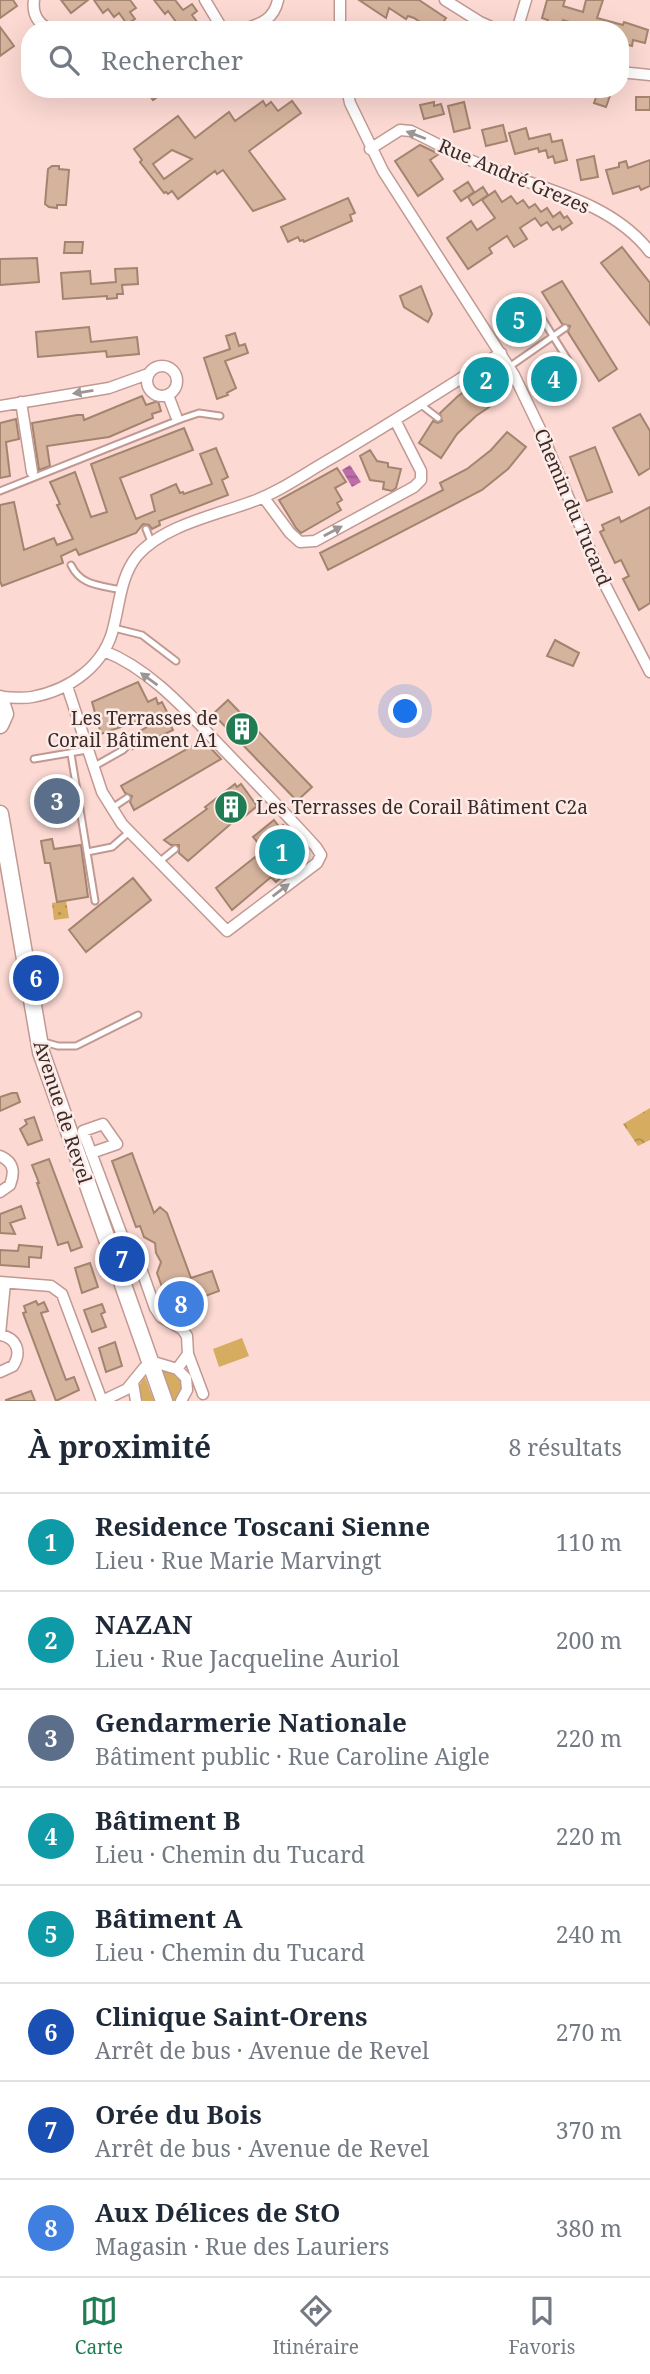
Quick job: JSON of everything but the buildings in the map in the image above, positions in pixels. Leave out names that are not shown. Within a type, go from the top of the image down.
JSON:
[{"type":"main road","points":[[0,698],[4,706],[2,721]]},
{"type":"main road","name":"Avenue de Revel","points":[[0,814],[38,1041],[164,1401]]},
{"type":"street","points":[[34,0],[38,21]]},
{"type":"street","points":[[205,0],[218,21]]},
{"type":"street","points":[[265,21],[276,10],[278,0]]},
{"type":"street","points":[[340,0],[340,21]]},
{"type":"street","points":[[445,0],[478,21]]},
{"type":"street","points":[[520,21],[526,0]]},
{"type":"street","points":[[629,73],[650,75]]},
{"type":"street","name":"Chemin du Tucard","points":[[350,98],[370,149],[511,371],[540,429],[603,581],[650,672]]},
{"type":"street","name":"Rue André Grezes","points":[[370,149],[400,130],[411,131],[484,166],[576,199],[623,226],[650,252]]},
{"type":"street","points":[[0,698],[29,698],[66,686],[82,676],[104,651],[114,628],[121,590],[138,555],[166,533],[264,498],[501,353]]},
{"type":"street","points":[[0,406],[109,388],[148,374],[161,366],[175,373],[176,388],[168,395],[159,396],[150,392],[146,383],[148,374]]},
{"type":"street","points":[[168,395],[176,416]]},
{"type":"street","points":[[21,402],[32,472]]},
{"type":"street","points":[[264,498],[300,542],[315,541],[414,487],[421,480],[421,471],[395,420]]},
{"type":"street","points":[[66,686],[102,792],[128,833],[227,931],[317,863],[320,851],[183,708],[158,685],[117,656],[104,651]]},
{"type":"street","points":[[2,721],[29,698]]},
{"type":"street","points":[[91,1153],[125,1243],[137,1257],[155,1308],[162,1317],[182,1329],[187,1336],[188,1353],[206,1397]]},
{"type":"street","points":[[0,1156],[10,1162],[13,1169],[10,1185],[0,1192]]},
{"type":"street","points":[[0,1372],[13,1366],[18,1355],[15,1344],[0,1334],[2,1283],[51,1286],[62,1294],[102,1401],[127,1389],[144,1368],[151,1364],[177,1369],[186,1378],[187,1390],[181,1401]]},
{"type":"street","points":[[177,1369],[188,1353]]},
{"type":"street","points":[[133,1383],[136,1401]]},
{"type":"street","points":[[187,1390],[206,1397]]},
{"type":"lane","points":[[538,313],[570,365]]},
{"type":"lane","points":[[493,387],[565,328]]},
{"type":"lane","points":[[420,404],[438,418]]},
{"type":"lane","points":[[0,491],[181,419],[199,414],[220,416]]},
{"type":"lane","points":[[146,529],[152,544]]},
{"type":"lane","points":[[71,565],[77,577],[82,580],[121,590]]},
{"type":"lane","points":[[114,628],[142,635],[176,660]]},
{"type":"lane","points":[[93,767],[131,743]]},
{"type":"lane","points":[[34,759],[87,750]]},
{"type":"lane","points":[[71,754],[95,901]]},
{"type":"lane","points":[[112,808],[127,798]]},
{"type":"lane","points":[[87,852],[112,847],[128,833]]},
{"type":"lane","points":[[159,862],[175,849]]},
{"type":"lane","points":[[38,1041],[58,1046],[76,1046],[138,1015]]},
{"type":"green space","points":[[66,901],[69,918],[54,920],[52,903]]},
{"type":"green space","points":[[650,1108],[650,1140],[638,1146],[623,1124]]},
{"type":"green space","points":[[242,1338],[249,1356],[219,1367],[213,1349]]},
{"type":"green space","points":[[159,1371],[170,1371],[180,1378],[182,1390],[174,1401],[170,1401]]},
{"type":"green space","points":[[145,1377],[154,1401],[143,1401],[140,1394],[140,1385]]},
{"type":"shaded area","points":[[350,465],[361,482],[352,487],[342,470]]},
{"type":"place","name":"Bâtiment A","points":[[519,320]]},
{"type":"place","name":"Bâtiment B","points":[[554,379]]},
{"type":"place","name":"NAZAN","points":[[486,380]]},
{"type":"place","name":"Les Terrasses de Corail Bâtiment A1","points":[[242,729]]},
{"type":"place","name":"Gendarmerie Nationale","points":[[57,801]]},
{"type":"place","name":"Les Terrasses de Corail Bâtiment C2a","points":[[231,807]]},
{"type":"place","name":"Residence Toscani Sienne","points":[[282,852]]},
{"type":"place","name":"Clinique Saint-Orens","points":[[36,978]]},
{"type":"place","name":"Orée du Bois","points":[[122,1259]]},
{"type":"place","name":"Aux Délices de StO","points":[[181,1304]]}]
